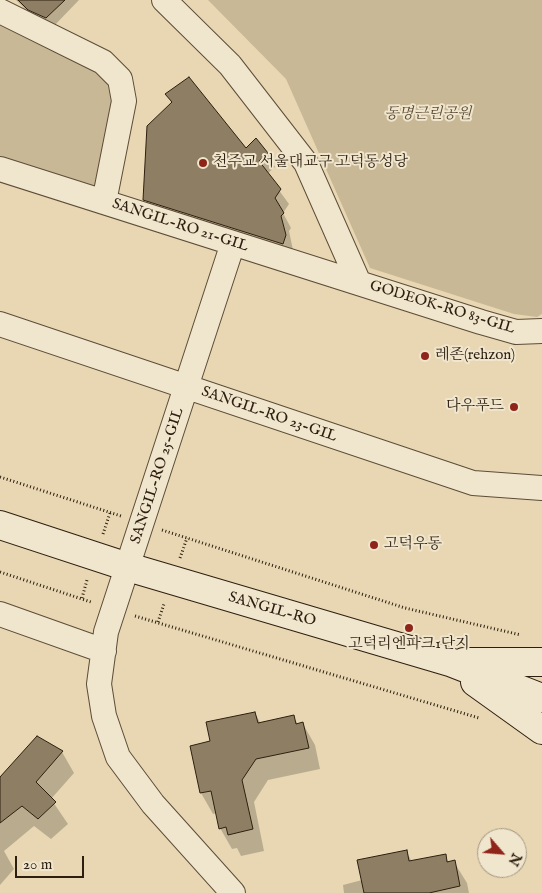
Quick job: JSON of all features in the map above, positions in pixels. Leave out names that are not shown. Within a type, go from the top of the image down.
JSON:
[{"type":"main road","name":"SANGIL-RO","points":[[0,525],[128,567],[450,662],[542,698]]},
{"type":"main road","points":[[450,662],[542,662]]},
{"type":"main road","points":[[450,662],[542,730]]},
{"type":"street","name":"GODEOK-RO 83-GIL","points":[[164,0],[230,65],[306,163],[359,283],[516,332],[542,331]]},
{"type":"street","points":[[0,11],[103,62],[120,79],[124,101],[104,202]]},
{"type":"street","name":"SANGIL-RO 21-GIL","points":[[0,168],[359,283]]},
{"type":"street","name":"SANGIL-RO 25-GIL","points":[[233,893],[153,804],[118,756],[104,716],[99,684],[106,632],[234,243]]},
{"type":"street","name":"SANGIL-RO 23-GIL","points":[[0,324],[473,483],[542,488]]},
{"type":"street","points":[[0,614],[104,651]]},
{"type":"path","points":[[0,477],[405,608],[523,635]]},
{"type":"path","points":[[0,572],[114,609],[488,721]]},
{"type":"green space","name":"동명근린공원","points":[[208,0],[542,0],[542,314],[537,317],[514,314],[370,268],[286,79]]},
{"type":"green space","points":[[0,15],[117,80],[102,197],[0,165]]},
{"type":"building","points":[[18,0],[65,0],[46,18],[28,10]]},
{"type":"building","name":"천주교 서울대교구 고덕동성당","points":[[189,77],[246,148],[256,138],[268,153],[259,161],[281,189],[275,198],[284,213],[281,216],[286,235],[283,244],[143,200],[147,126],[172,102],[165,94]]},
{"type":"building","points":[[255,712],[258,723],[294,715],[296,724],[303,722],[309,748],[256,759],[242,780],[253,829],[228,835],[226,827],[219,829],[211,791],[200,793],[190,746],[210,741],[206,722]]},
{"type":"building","points":[[37,736],[63,751],[36,782],[56,802],[38,819],[22,806],[0,823],[0,777]]},
{"type":"building","points":[[407,850],[409,861],[446,854],[447,862],[455,860],[460,886],[429,893],[364,893],[357,860]]},
{"type":"place","name":"천주교 서울대교구 고덕동성당","points":[[203,163]]},
{"type":"place","name":"레존(rehzon)","points":[[425,356]]},
{"type":"place","name":"다우푸드","points":[[514,407]]},
{"type":"place","name":"고덕우동","points":[[374,545]]},
{"type":"place","name":"고덕리엔파크1단지","points":[[409,628]]}]
